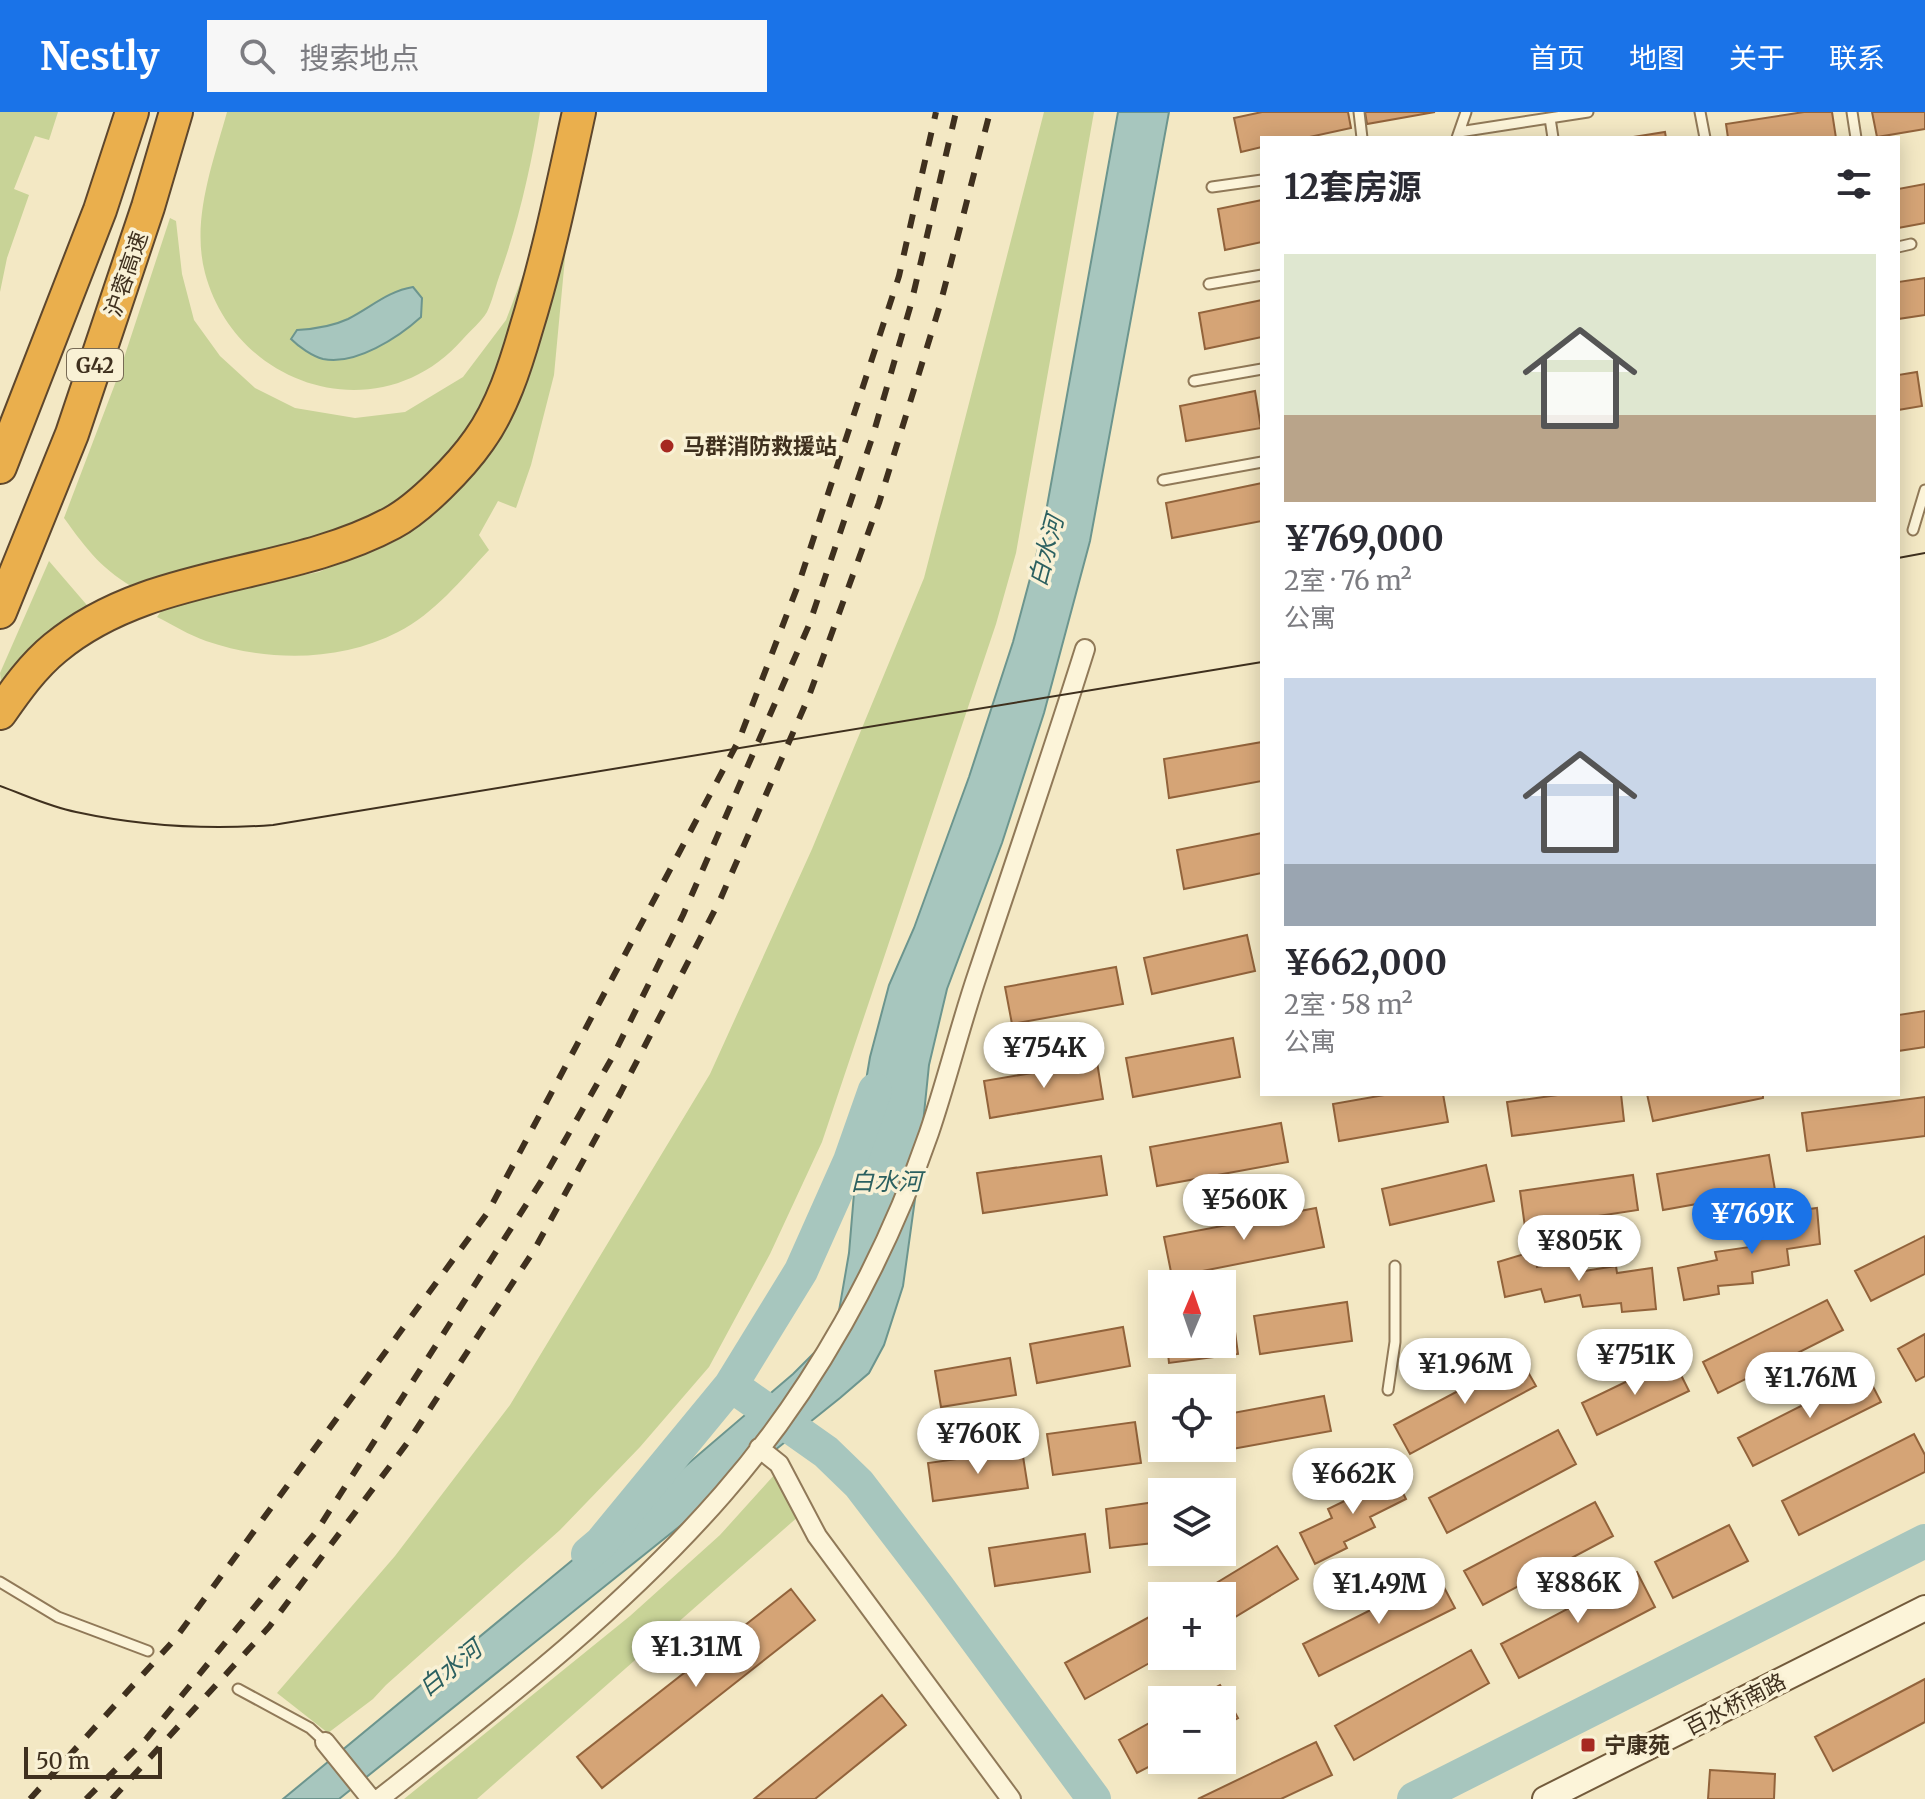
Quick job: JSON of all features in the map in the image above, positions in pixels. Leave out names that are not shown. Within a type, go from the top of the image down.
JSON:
[{"type":"highway","name":"沪蓉高速","points":[[0,467],[100,210],[132,112]]},
{"type":"highway","name":"沪蓉高速","points":[[0,612],[72,434],[148,207],[176,112]]},
{"type":"highway","points":[[0,713],[21,683],[55,648],[97,621],[149,597],[343,544],[395,522],[443,482],[480,439],[512,376],[538,291],[579,112]]},
{"type":"street","points":[[325,1742],[373,1798],[538,1674],[638,1582],[724,1494],[773,1431],[820,1363],[880,1251],[924,1145],[961,1023],[1085,649]]},
{"type":"street","points":[[759,1448],[779,1464],[817,1536],[1011,1799]]},
{"type":"street","name":"百水桥南路","points":[[1545,1799],[1925,1608]]},
{"type":"lane","points":[[1359,112],[1362,136]]},
{"type":"lane","points":[[1466,112],[1458,135],[1588,112]]},
{"type":"lane","points":[[1700,112],[1705,136]]},
{"type":"lane","points":[[1852,112],[1856,136]]},
{"type":"lane","points":[[1550,118],[1553,136]]},
{"type":"lane","points":[[1212,187],[1260,180]]},
{"type":"lane","points":[[1900,247],[1911,244]]},
{"type":"lane","points":[[1209,284],[1260,275]]},
{"type":"lane","points":[[1194,381],[1260,369]]},
{"type":"lane","points":[[1163,480],[1260,462]]},
{"type":"lane","points":[[1913,530],[1925,490]]},
{"type":"lane","points":[[1388,1390],[1395,1342],[1395,1266]]},
{"type":"lane","points":[[0,1582],[58,1617],[148,1651]]},
{"type":"lane","points":[[238,1689],[310,1728],[325,1742]]},
{"type":"green space","points":[[0,112],[58,112],[49,140],[35,136],[14,189],[29,195],[7,258],[0,292]]},
{"type":"green space","points":[[227,112],[540,112],[518,216],[490,304],[482,319],[430,368],[392,385],[354,390],[315,385],[279,370],[247,345],[222,313],[205,273],[201,253],[202,212]]},
{"type":"green space","points":[[1044,112],[1094,112],[1016,553],[996,624],[822,1142],[770,1254],[709,1367],[640,1447],[560,1530],[373,1699],[328,1733],[277,1693],[395,1556],[510,1405],[710,1074],[812,849],[924,578]]},
{"type":"green space","points":[[170,218],[176,221],[182,274],[194,320],[220,356],[255,388],[295,408],[355,418],[405,412],[463,377],[506,320],[525,270],[531,273],[484,406],[460,446],[422,486],[345,531],[138,590],[96,559],[64,518],[118,376]]},
{"type":"green space","points":[[568,226],[554,375],[531,465],[516,508],[498,501],[479,535],[489,550],[447,595],[424,616],[376,642],[328,654],[303,656],[229,648],[200,639],[157,617],[162,610],[239,587],[319,572],[399,535],[501,432],[533,363]]},
{"type":"green space","points":[[49,561],[92,611],[43,642],[1,682],[0,673]]},
{"type":"green space","points":[[775,1474],[808,1508],[477,1799],[404,1799],[630,1616],[720,1535]]},
{"type":"water","name":"白水河","points":[[1118,112],[1169,112],[1090,541],[1044,713],[1002,843],[947,989],[929,1065],[903,1286],[884,1345],[869,1373],[840,1398],[339,1799],[283,1799],[655,1492],[793,1374],[824,1343],[839,1311],[849,1253],[861,1110],[870,1057],[889,985],[914,928],[969,777],[1013,642],[1042,534]]},
{"type":"water","points":[[413,287],[422,298],[421,317],[389,341],[362,354],[335,360],[323,359],[291,339],[297,330],[342,322],[387,296]]},
{"type":"building","points":[[1262,112],[1348,112],[1351,128],[1314,136],[1260,136],[1260,147],[1241,152],[1234,118]]},
{"type":"building","points":[[1365,112],[1435,112],[1367,124]]},
{"type":"building","points":[[1804,112],[1832,112],[1836,136],[1728,136],[1726,124]]},
{"type":"building","points":[[1872,112],[1925,112],[1925,129],[1877,136]]},
{"type":"building","points":[[1665,132],[1666,136],[1640,136]]},
{"type":"building","points":[[1925,184],[1925,223],[1900,228],[1900,189]]},
{"type":"building","points":[[1260,200],[1260,242],[1225,250],[1218,209]]},
{"type":"building","points":[[1925,278],[1925,315],[1900,319],[1900,282]]},
{"type":"building","points":[[1260,300],[1260,337],[1205,349],[1199,313]]},
{"type":"building","points":[[1917,372],[1922,406],[1900,410],[1900,375]]},
{"type":"building","points":[[1255,391],[1260,428],[1186,441],[1180,406]]},
{"type":"building","points":[[1260,483],[1260,521],[1172,538],[1166,503]]},
{"type":"building","points":[[1260,742],[1260,781],[1169,798],[1164,759]]},
{"type":"building","points":[[1260,833],[1260,873],[1184,889],[1177,850]]},
{"type":"building","points":[[1247,935],[1255,971],[1152,994],[1144,958]]},
{"type":"building","points":[[1116,967],[1123,1004],[1012,1024],[1005,987]]},
{"type":"building","points":[[1925,1011],[1925,1047],[1900,1051],[1900,1015]]},
{"type":"building","points":[[1233,1038],[1240,1077],[1133,1097],[1126,1058]]},
{"type":"building","points":[[1097,1062],[1103,1099],[990,1118],[984,1081]]},
{"type":"building","points":[[1379,1096],[1443,1096],[1448,1122],[1339,1141],[1333,1104]]},
{"type":"building","points":[[1550,1096],[1621,1096],[1624,1121],[1512,1136],[1507,1102]]},
{"type":"building","points":[[1647,1096],[1763,1096],[1763,1098],[1653,1121]]},
{"type":"building","points":[[1925,1097],[1925,1136],[1807,1151],[1802,1113]]},
{"type":"building","points":[[1281,1123],[1288,1162],[1157,1186],[1150,1147]]},
{"type":"building","points":[[1769,1155],[1775,1190],[1663,1210],[1657,1174]]},
{"type":"building","points":[[1101,1156],[1107,1195],[983,1213],[977,1173]]},
{"type":"building","points":[[1486,1165],[1494,1201],[1390,1225],[1382,1189]]},
{"type":"building","points":[[1633,1175],[1638,1210],[1525,1227],[1520,1191]]},
{"type":"building","points":[[1316,1208],[1324,1247],[1207,1270],[1171,1270],[1164,1237]]},
{"type":"building","points":[[1817,1208],[1820,1244],[1787,1249],[1789,1265],[1752,1272],[1753,1283],[1718,1286],[1719,1294],[1684,1300],[1678,1268],[1717,1260],[1715,1252],[1750,1247],[1748,1235],[1782,1229],[1780,1213]]},
{"type":"building","points":[[1925,1236],[1925,1274],[1871,1301],[1855,1271]]},
{"type":"building","points":[[1534,1251],[1537,1267],[1576,1259],[1578,1272],[1616,1266],[1617,1273],[1652,1268],[1656,1309],[1622,1312],[1621,1303],[1583,1307],[1580,1295],[1545,1302],[1541,1289],[1505,1297],[1498,1262]]},
{"type":"building","points":[[1827,1300],[1843,1330],[1718,1393],[1703,1362]]},
{"type":"building","points":[[1347,1302],[1352,1341],[1260,1354],[1254,1316]]},
{"type":"building","points":[[1123,1327],[1130,1366],[1037,1383],[1030,1344]]},
{"type":"building","points":[[1925,1334],[1925,1376],[1916,1381],[1898,1349]]},
{"type":"building","points":[[1010,1358],[1016,1395],[941,1407],[935,1371]]},
{"type":"building","points":[[1168,1358],[1207,1358],[1169,1363]]},
{"type":"building","points":[[1520,1358],[1536,1386],[1410,1454],[1394,1425]]},
{"type":"building","points":[[1673,1359],[1689,1391],[1597,1435],[1582,1403]]},
{"type":"building","points":[[1866,1373],[1881,1402],[1753,1466],[1738,1438]]},
{"type":"building","points":[[1324,1396],[1331,1431],[1236,1448],[1236,1412]]},
{"type":"building","points":[[1135,1422],[1141,1463],[1053,1475],[1047,1434]]},
{"type":"building","points":[[1558,1430],[1576,1464],[1447,1533],[1429,1498]]},
{"type":"building","points":[[1914,1434],[1925,1455],[1925,1472],[1799,1535],[1782,1501]]},
{"type":"building","points":[[1022,1450],[1028,1488],[933,1501],[928,1463]]},
{"type":"building","points":[[1390,1467],[1406,1499],[1370,1517],[1375,1527],[1344,1542],[1347,1548],[1315,1564],[1300,1533],[1332,1518],[1328,1509],[1361,1493],[1357,1484]]},
{"type":"building","points":[[1595,1502],[1613,1536],[1483,1605],[1464,1571]]},
{"type":"building","points":[[1148,1503],[1148,1544],[1110,1548],[1106,1509]]},
{"type":"building","points":[[1729,1525],[1748,1561],[1673,1598],[1655,1562]]},
{"type":"building","points":[[1085,1534],[1090,1572],[995,1586],[989,1548]]},
{"type":"building","points":[[1277,1546],[1298,1579],[1236,1617],[1236,1582],[1218,1582]]},
{"type":"building","points":[[1637,1572],[1655,1607],[1519,1678],[1501,1644]]},
{"type":"building","points":[[1438,1576],[1455,1608],[1319,1676],[1303,1644]]},
{"type":"building","points":[[791,1589],[815,1620],[602,1788],[577,1757]]},
{"type":"building","points":[[1148,1618],[1148,1664],[1085,1699],[1065,1663]]},
{"type":"building","points":[[1471,1650],[1489,1683],[1354,1760],[1335,1726]]},
{"type":"building","points":[[1925,1679],[1925,1722],[1833,1771],[1815,1737]]},
{"type":"building","points":[[882,1695],[906,1725],[815,1799],[754,1799]]},
{"type":"building","points":[[1148,1724],[1148,1767],[1137,1773],[1119,1740]]},
{"type":"building","points":[[1316,1742],[1332,1775],[1281,1799],[1198,1799]]},
{"type":"building","points":[[1710,1770],[1775,1774],[1774,1799],[1708,1799]]},
{"type":"waterway","name":"白水河","points":[[588,1554],[601,1543],[731,1385],[801,1271],[850,1161],[875,1090]]},
{"type":"waterway","points":[[731,1385],[826,1452],[859,1484],[1094,1799]]},
{"type":"waterway","points":[[1414,1799],[1925,1541]]},
{"type":"tram line","points":[[1900,558],[1925,553]]},
{"type":"tram line","points":[[0,786],[66,810],[125,821],[199,827],[273,825],[1260,662]]},
{"type":"railway","points":[[30,1799],[175,1639],[488,1212],[739,740],[800,580],[899,276],[936,112]]},
{"type":"railway","points":[[86,1799],[147,1738],[316,1532],[544,1177],[613,1056],[683,915],[809,625],[873,435],[911,304],[956,112]]},
{"type":"railway","points":[[112,1799],[269,1627],[408,1442],[533,1252],[621,1092],[720,900],[809,696],[879,503],[940,305],[990,112]]},
{"type":"place","name":"马群消防救援站","points":[[667,446]]},
{"type":"place","name":"宁康苑","points":[[1588,1745]]}]
